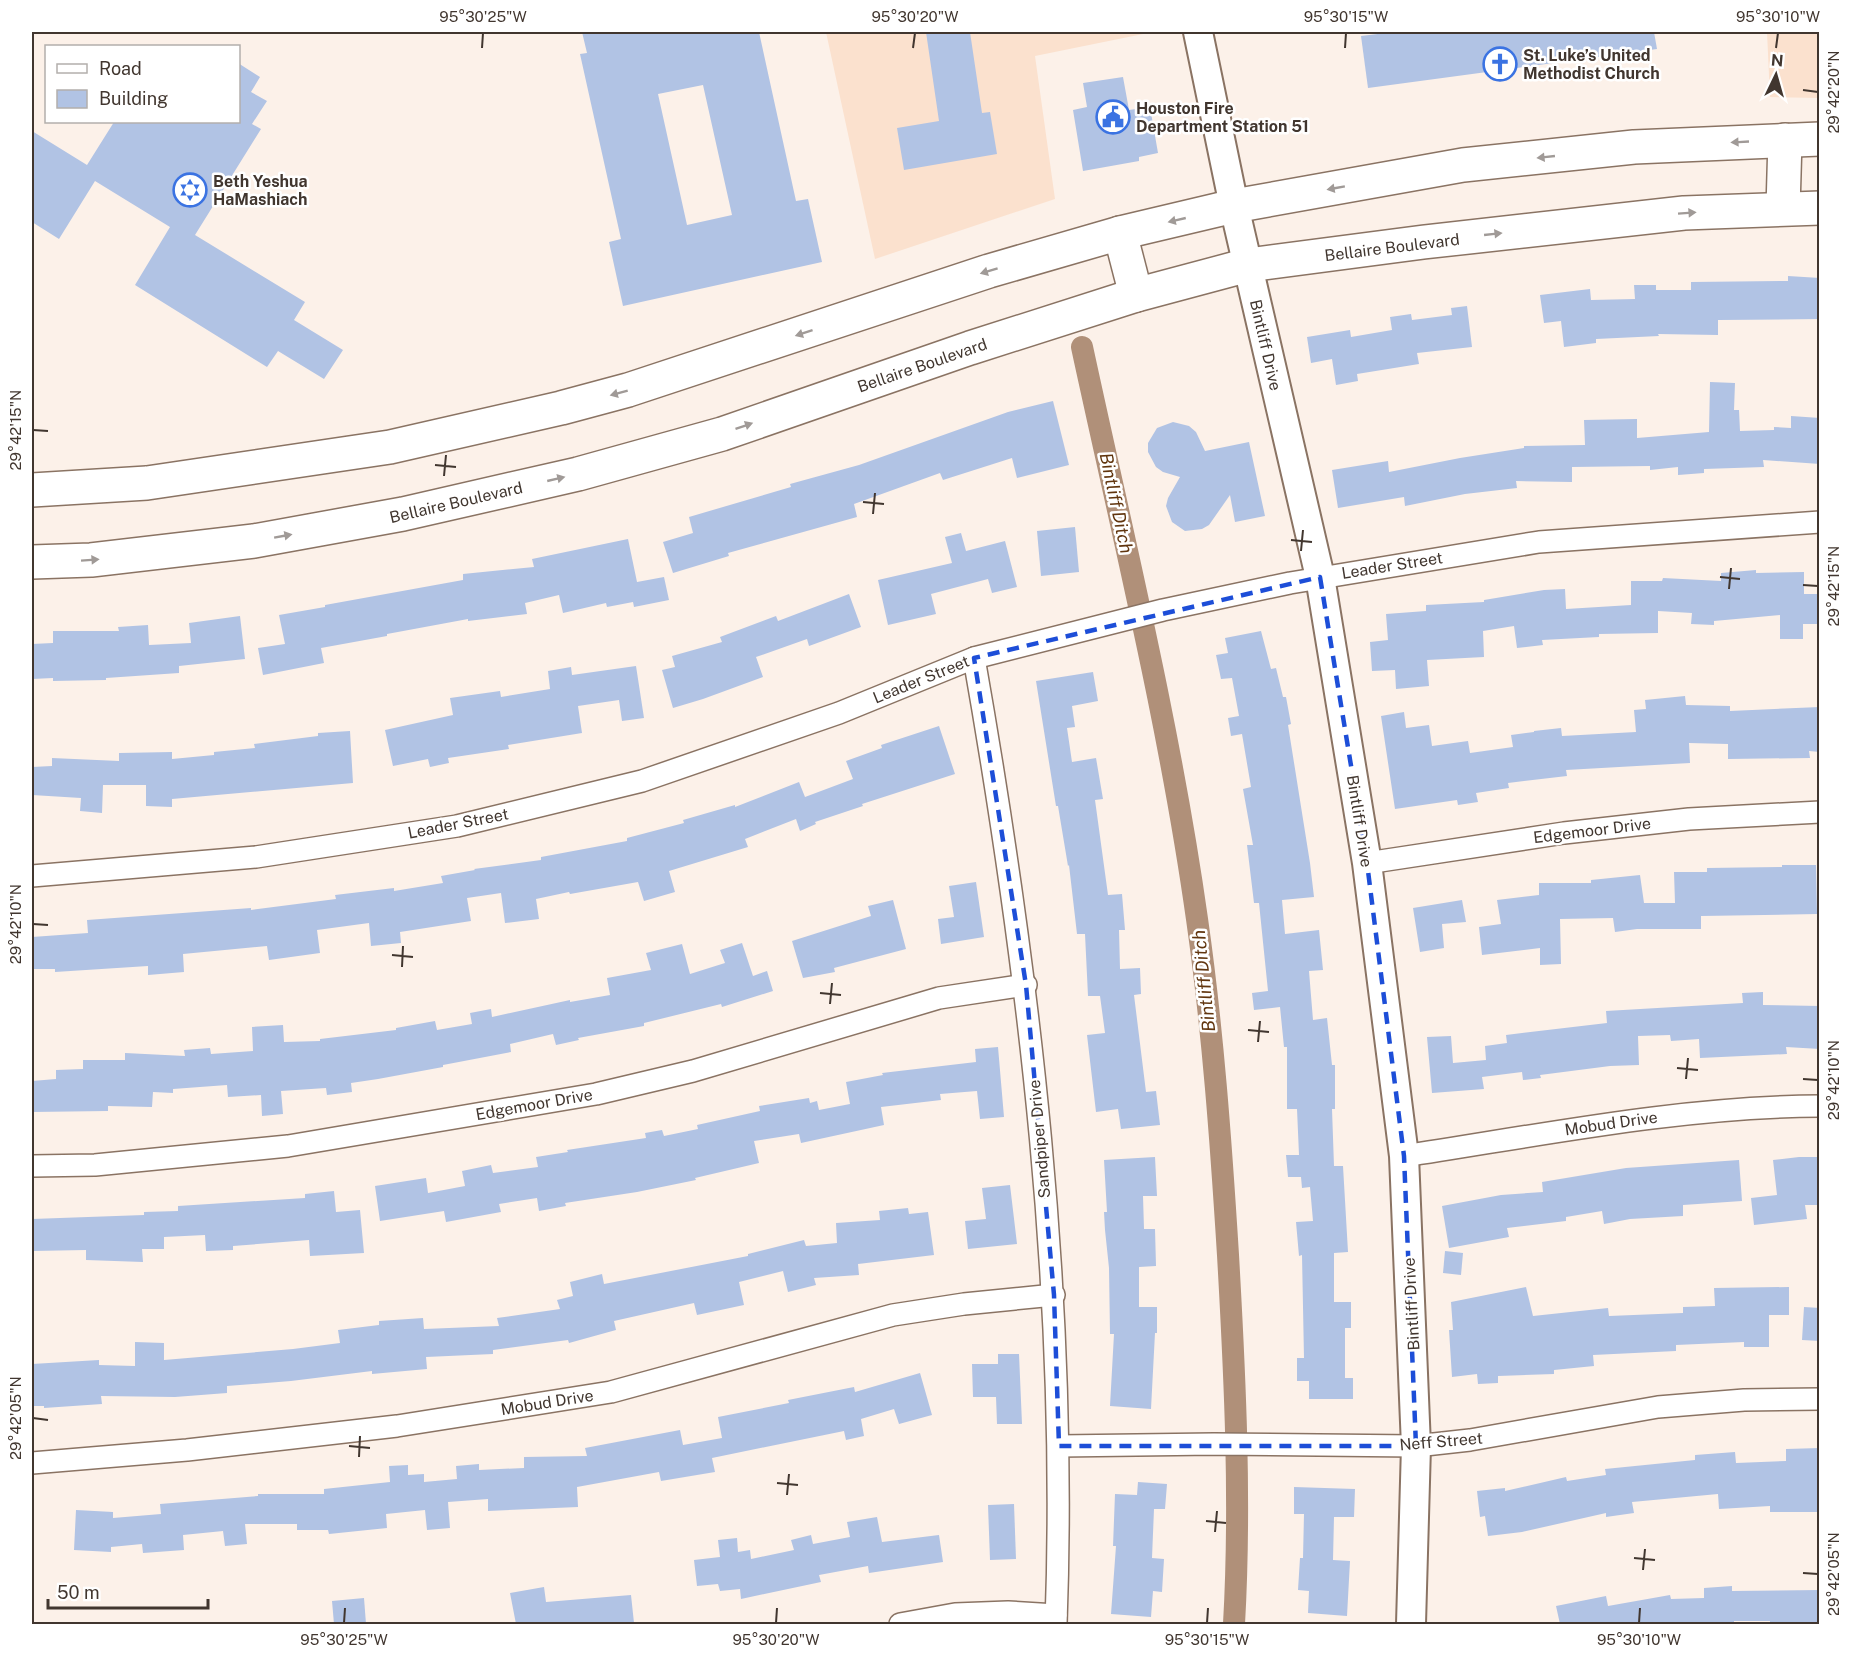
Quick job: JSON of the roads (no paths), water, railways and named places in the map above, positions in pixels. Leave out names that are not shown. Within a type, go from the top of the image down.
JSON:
[{"type":"main road","points":[[32,490],[147,483],[378,449],[561,408],[628,390],[989,271],[1120,233],[1234,206],[1463,165],[1634,147],[1820,139]]},
{"type":"main road","points":[[1784,208],[1785,140]]},
{"type":"main road","name":"Bellaire Boulevard","points":[[32,562],[91,560],[254,541],[403,514],[578,474],[722,434],[970,348],[1136,295],[1248,265],[1424,242],[1684,213],[1820,208]]},
{"type":"main road","points":[[1120,233],[1136,295]]},
{"type":"street","name":"Bintliff Drive","points":[[1198,32],[1234,206],[1320,577],[1367,863],[1404,1156],[1416,1446],[1411,1624]]},
{"type":"street","name":"Leader Street","points":[[32,876],[256,857],[457,826],[642,781],[839,713],[974,658],[1163,610],[1320,577],[1539,542],[1820,522]]},
{"type":"street","name":"Sandpiper Drive","points":[[974,658],[1001,809],[1026,985],[1054,1295],[1059,1446],[1056,1620]]},
{"type":"street","name":"Edgemoor Drive","points":[[1367,863],[1575,831],[1689,819],[1820,812]]},
{"type":"street","name":"Edgemoor Drive","points":[[32,1166],[95,1165],[288,1146],[596,1094],[693,1071],[939,998],[1026,985]]},
{"type":"street","name":"Mobud Drive","points":[[1404,1156],[1686,1113],[1778,1106],[1820,1106]]},
{"type":"street","name":"Mobud Drive","points":[[32,1463],[187,1450],[397,1426],[611,1392],[893,1315],[964,1304],[1054,1295]]},
{"type":"street","name":"Neff Street","points":[[1059,1446],[1257,1444],[1416,1446],[1470,1440],[1658,1407],[1744,1400],[1820,1399]]},
{"type":"street","points":[[900,1624],[955,1614],[1008,1612],[1056,1620]]},
{"type":"waterway","name":"Bintliff Ditch","points":[[1082,347],[1160,704],[1186,847],[1203,961],[1219,1129],[1233,1347],[1237,1486],[1234,1624]]},
{"type":"place","name":"St. Luke’s United Methodist Church","points":[[1500,64]]},
{"type":"place","name":"Houston Fire Department Station 51","points":[[1113,117]]},
{"type":"place","name":"Beth Yeshua HaMashiach","points":[[190,190]]}]
